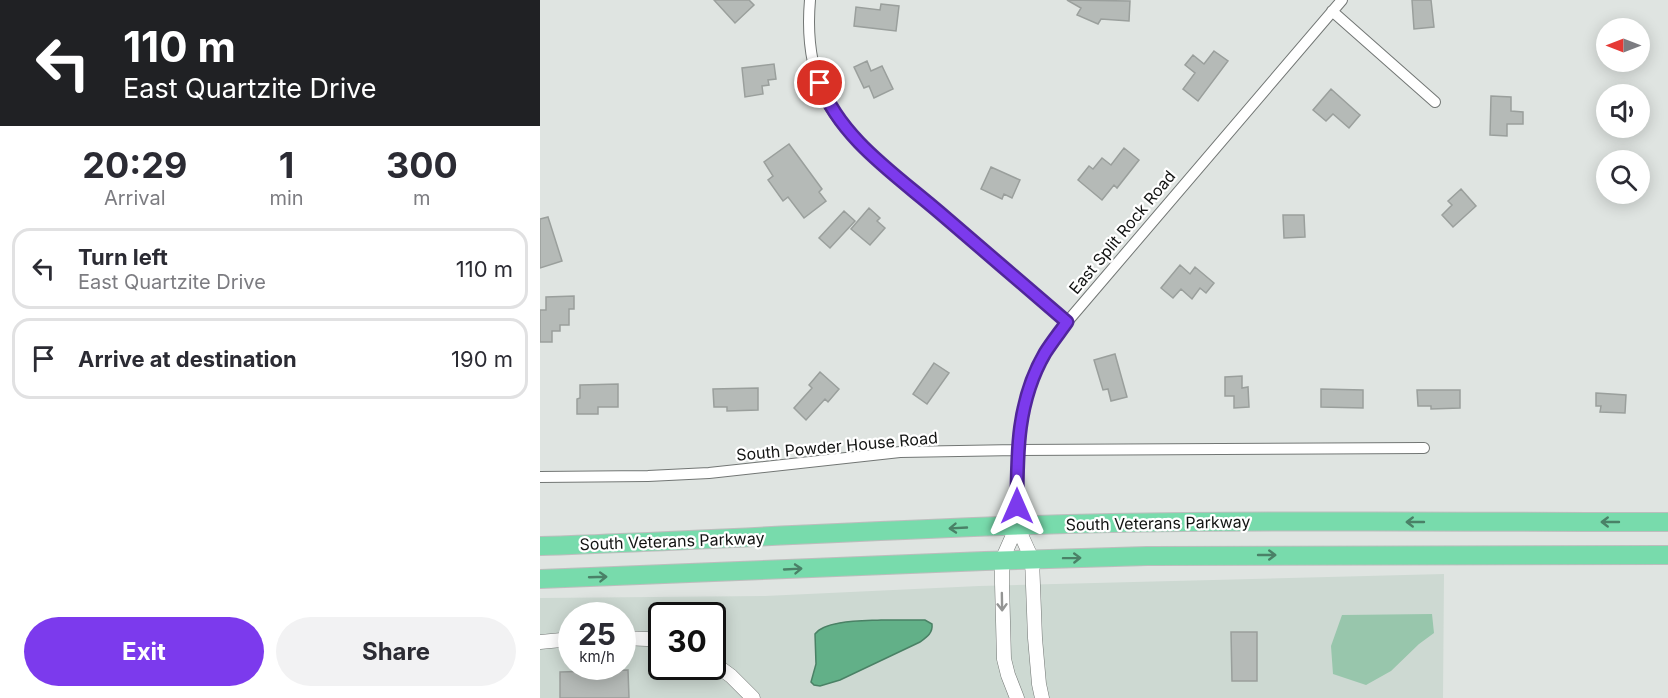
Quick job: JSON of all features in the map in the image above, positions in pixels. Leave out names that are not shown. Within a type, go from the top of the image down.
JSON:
[{"type":"highway","name":"South Veterans Parkway","points":[[540,546],[1017,526],[1220,522],[1668,522]]},
{"type":"highway","name":"South Veterans Parkway","points":[[540,579],[1002,560],[1219,555],[1668,555]]},
{"type":"street","points":[[810,0],[809,40],[812,65],[835,114],[869,151],[1067,322]]},
{"type":"street","name":"East Split Rock Road","points":[[1032,559],[1017,526],[1017,450],[1020,425],[1030,388],[1045,354],[1067,322],[1342,0]]},
{"type":"street","points":[[1332,11],[1435,102]]},
{"type":"street","name":"South Powder House Road","points":[[540,477],[699,473],[900,452],[1424,448]]},
{"type":"street","points":[[1017,526],[1002,560],[1004,659],[1017,698]]},
{"type":"street","points":[[1032,559],[1036,658],[1042,698]]},
{"type":"street","points":[[540,642],[558,640]]},
{"type":"street","points":[[726,672],[753,698]]},
{"type":"shaded area","points":[[1444,574],[1443,698],[540,698],[540,598],[765,596],[979,586]]},
{"type":"shaded area","points":[[1432,614],[1434,633],[1391,671],[1366,685],[1333,674],[1331,646],[1342,615]]},
{"type":"shaded area","points":[[925,620],[932,624],[932,630],[920,642],[840,680],[820,686],[811,682],[816,664],[815,634],[820,629],[845,622]]},
{"type":"building","points":[[714,0],[749,0],[754,5],[735,23]]},
{"type":"building","points":[[1067,0],[1130,1],[1129,21],[1101,19],[1098,24],[1077,15],[1081,8]]},
{"type":"building","points":[[1412,0],[1431,0],[1434,27],[1414,29]]},
{"type":"building","points":[[881,4],[899,6],[896,31],[854,26],[856,7],[880,10]]},
{"type":"building","points":[[1214,51],[1228,61],[1198,101],[1183,89],[1195,73],[1185,65],[1193,55],[1204,64]]},
{"type":"building","points":[[867,61],[871,71],[882,66],[893,89],[874,98],[869,86],[864,88],[854,67]]},
{"type":"building","points":[[774,64],[776,79],[768,80],[769,85],[762,86],[763,94],[745,97],[742,68]]},
{"type":"building","points":[[1331,89],[1360,115],[1349,128],[1333,114],[1326,121],[1313,110]]},
{"type":"building","points":[[1491,96],[1511,97],[1511,111],[1523,112],[1523,124],[1507,124],[1507,136],[1490,135]]},
{"type":"building","points":[[789,144],[822,189],[819,192],[826,201],[804,218],[788,197],[783,201],[768,180],[773,176],[764,162]]},
{"type":"building","points":[[1124,148],[1139,160],[1117,188],[1114,185],[1102,200],[1078,180],[1089,166],[1093,169],[1102,158],[1111,165]]},
{"type":"building","points":[[991,167],[1020,180],[1012,198],[1004,194],[1002,199],[981,189]]},
{"type":"building","points":[[1461,189],[1476,206],[1453,227],[1442,215],[1452,205],[1448,201]]},
{"type":"building","points":[[869,208],[880,218],[877,221],[885,228],[870,245],[851,229]]},
{"type":"building","points":[[844,211],[855,221],[830,248],[819,238]]},
{"type":"building","points":[[1283,215],[1304,215],[1305,237],[1284,238]]},
{"type":"building","points":[[548,217],[562,261],[540,268],[540,219]]},
{"type":"building","points":[[1180,265],[1190,274],[1195,267],[1214,283],[1206,293],[1200,288],[1192,299],[1181,289],[1173,298],[1161,288]]},
{"type":"building","points":[[574,296],[574,309],[569,309],[569,325],[560,325],[560,331],[552,331],[552,342],[540,342],[540,310],[546,310],[546,297]]},
{"type":"building","points":[[1115,354],[1127,397],[1111,401],[1108,389],[1103,390],[1094,360]]},
{"type":"building","points":[[934,363],[949,373],[927,404],[913,394]]},
{"type":"building","points":[[820,372],[839,389],[828,402],[825,399],[806,420],[794,408],[812,388],[809,385]]},
{"type":"building","points":[[1242,376],[1242,388],[1248,387],[1249,407],[1234,408],[1234,396],[1225,396],[1225,377]]},
{"type":"building","points":[[618,384],[618,407],[598,407],[598,414],[577,414],[580,385]]},
{"type":"building","points":[[758,388],[758,410],[727,411],[727,407],[714,407],[713,389]]},
{"type":"building","points":[[1321,389],[1363,390],[1363,408],[1321,407]]},
{"type":"building","points":[[1417,390],[1460,390],[1460,408],[1431,409],[1431,406],[1418,406]]},
{"type":"building","points":[[1596,393],[1626,395],[1625,413],[1600,412],[1601,406],[1596,406]]},
{"type":"building","points":[[1231,632],[1257,632],[1257,681],[1232,681]]},
{"type":"building","points":[[560,680],[628,680],[629,698],[560,698]]},
{"type":"route","points":[[820,83],[835,114],[869,151],[1067,322],[1045,354],[1030,388],[1020,425],[1017,450],[1017,506]]}]
